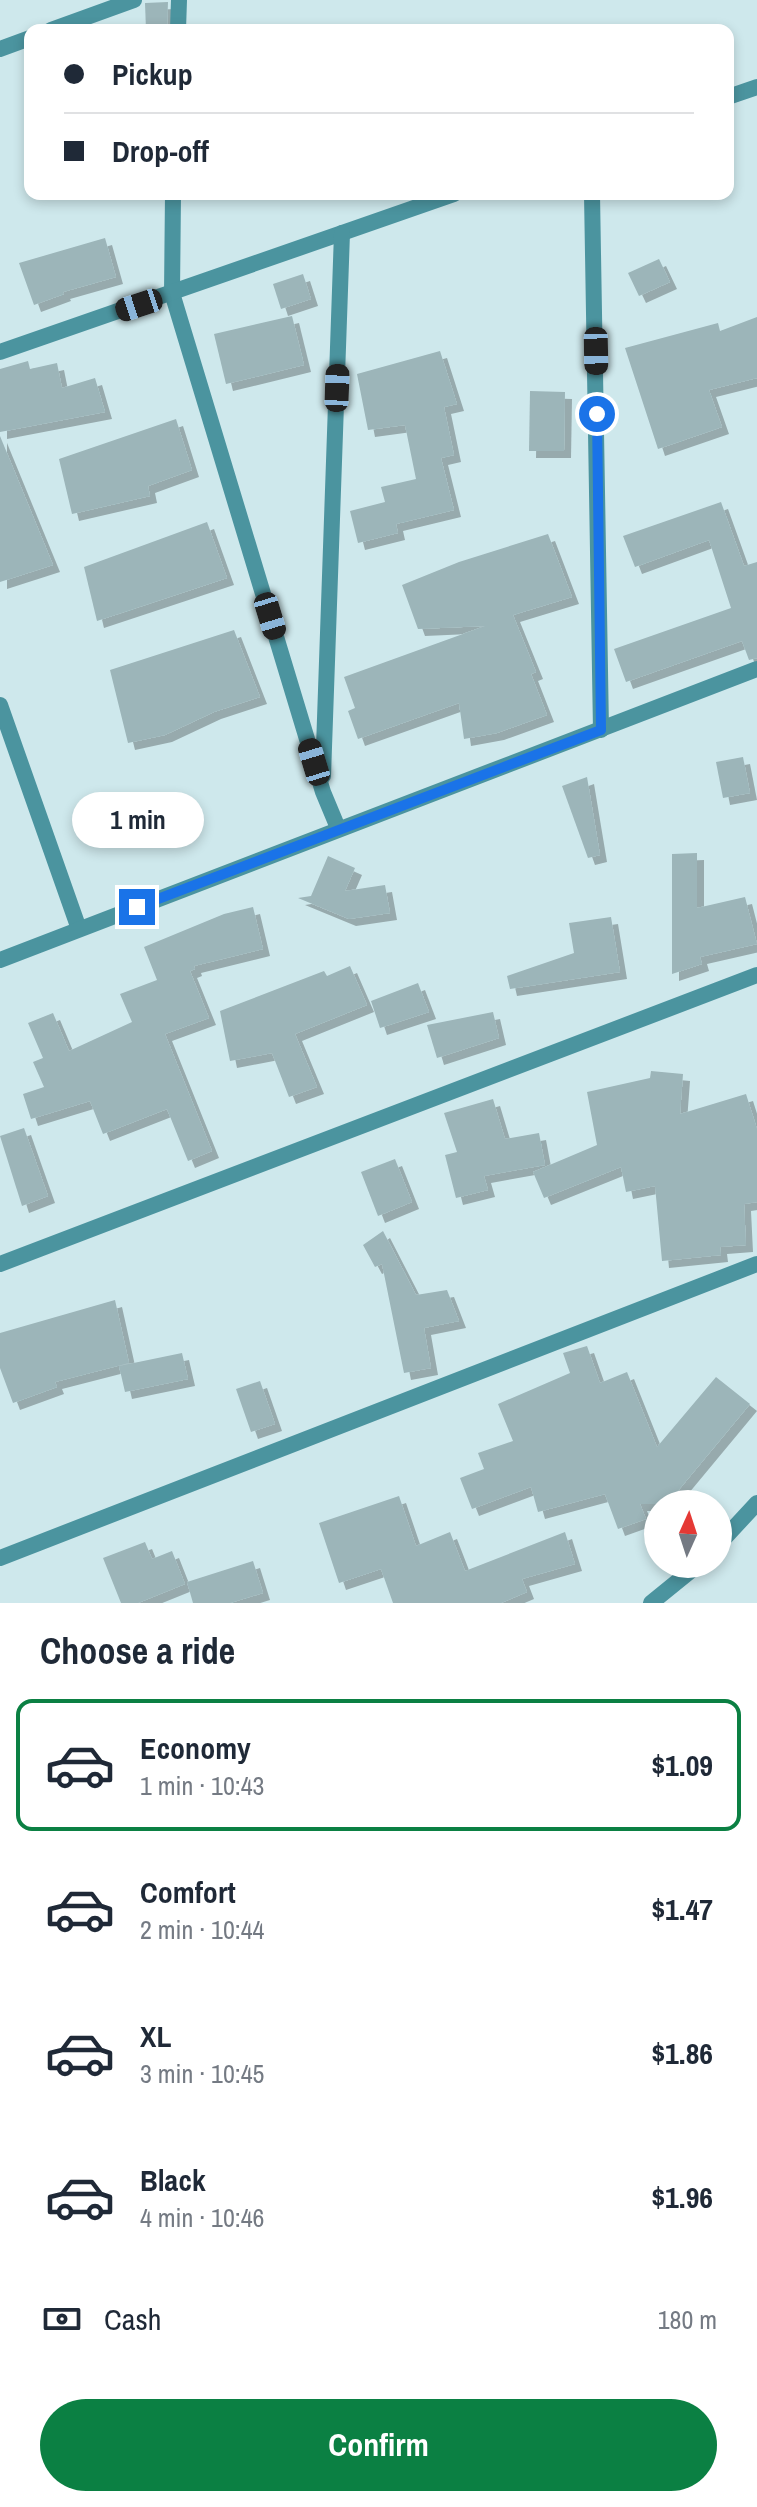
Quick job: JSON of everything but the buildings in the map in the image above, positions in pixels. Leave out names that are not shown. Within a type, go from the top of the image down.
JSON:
[{"type":"street","points":[[68,24],[134,0]]},
{"type":"street","points":[[178,24],[179,0]]},
{"type":"street","points":[[0,49],[24,40]]},
{"type":"street","points":[[734,95],[757,87]]},
{"type":"street","points":[[173,200],[172,293],[323,792],[338,828]]},
{"type":"street","points":[[0,352],[437,200]]},
{"type":"street","points":[[592,200],[601,730]]},
{"type":"street","points":[[323,792],[342,233]]},
{"type":"street","points":[[0,960],[757,669]]},
{"type":"street","points":[[0,705],[79,929]]},
{"type":"street","points":[[0,1264],[757,975]]},
{"type":"street","points":[[0,1558],[757,1264]]},
{"type":"street","points":[[732,1530],[757,1503]]},
{"type":"street","points":[[651,1603],[682,1578]]},
{"type":"route","points":[[137,907],[601,730],[597,414]]}]
